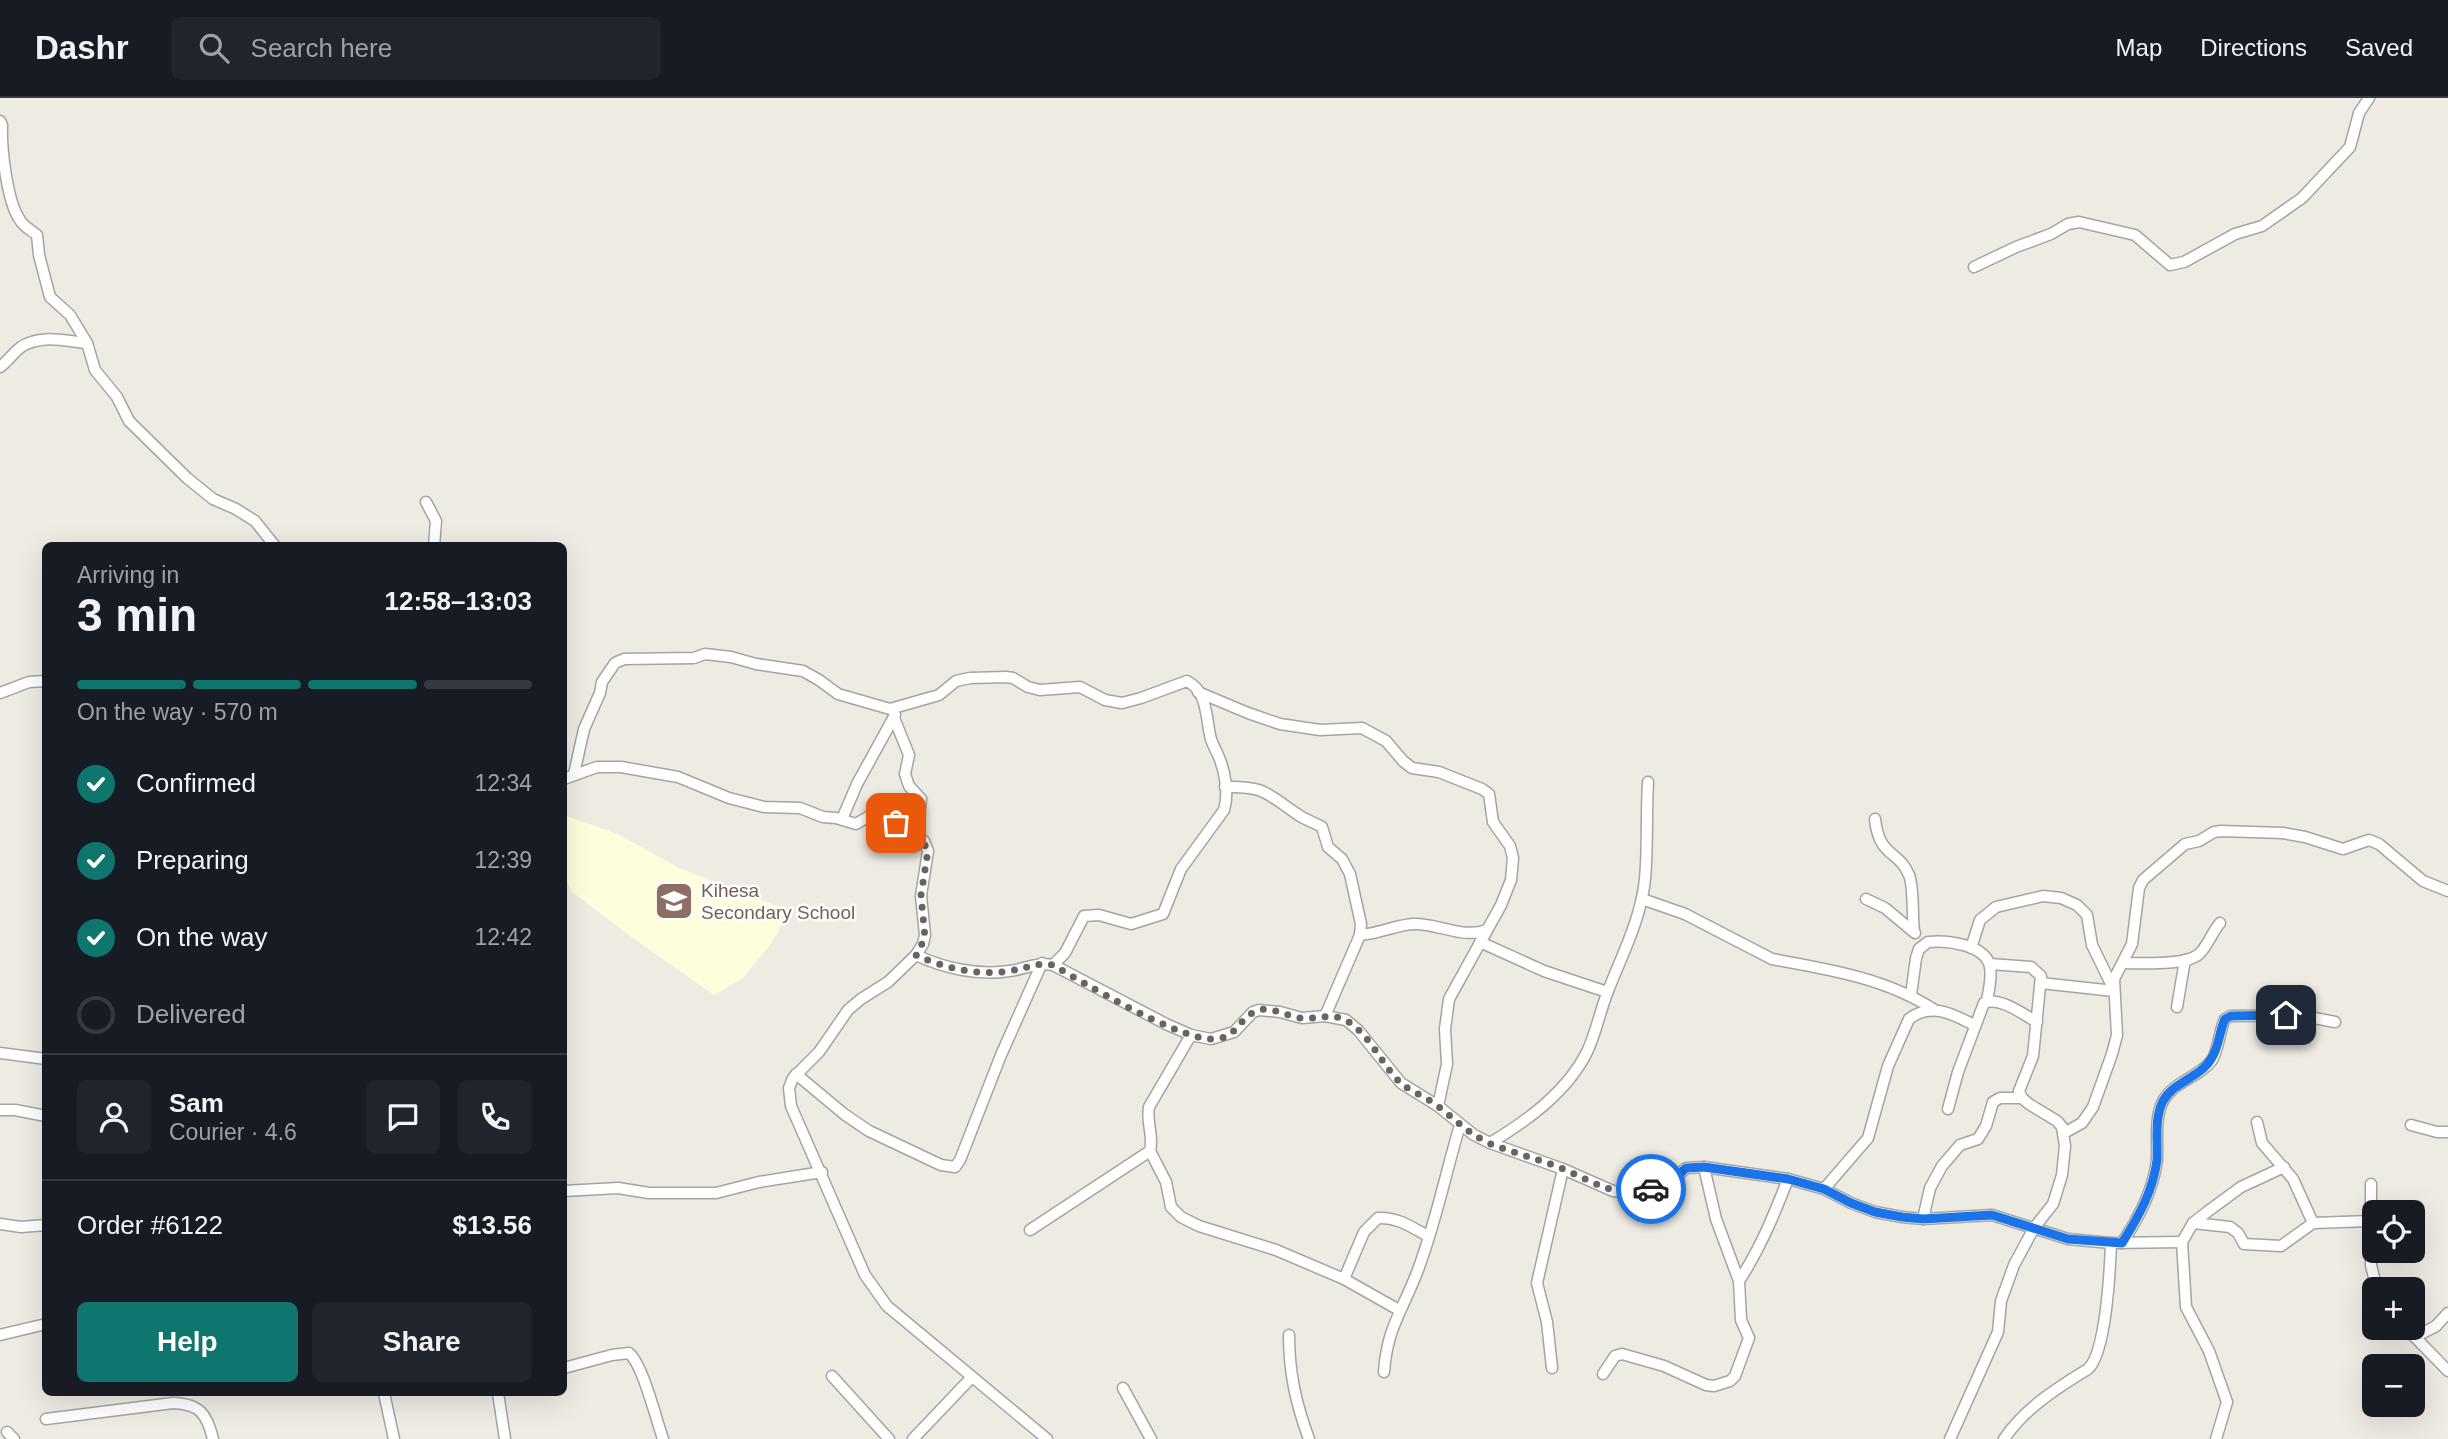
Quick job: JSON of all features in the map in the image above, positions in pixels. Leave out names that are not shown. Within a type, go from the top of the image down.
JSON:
[{"type":"street","points":[[1974,267],[2068,224],[2079,222],[2128,232],[2146,243],[2170,265],[2184,262],[2235,234],[2262,226],[2302,198],[2350,147],[2359,113],[2369,98]]},
{"type":"street","points":[[0,121],[5,173],[17,215],[24,226],[37,235],[39,255],[50,297],[70,315],[87,343],[95,370],[117,397],[129,422],[187,478],[213,499],[255,521],[272,542]]},
{"type":"street","points":[[0,367],[17,350],[32,341],[87,343]]},
{"type":"street","points":[[426,502],[436,522],[434,542]]},
{"type":"street","points":[[575,774],[584,730],[600,693],[601,682],[620,659],[694,658],[705,654],[731,657],[803,671],[844,697],[857,698],[896,714],[909,755],[905,772],[909,786],[922,799],[917,836]]},
{"type":"street","points":[[796,1074],[869,1131],[941,1165],[955,1167],[1001,1055],[1048,964],[1069,946],[1084,916],[1099,915],[1131,924],[1163,914],[1181,869],[1224,810],[1225,787],[1220,757],[1209,733],[1208,713],[1192,683],[1180,681],[1142,698],[1122,703],[1105,700],[1080,687],[1040,690],[1006,677],[970,678],[956,681],[939,695],[896,714],[857,785],[842,819]]},
{"type":"street","points":[[0,694],[29,682],[42,681]]},
{"type":"street","points":[[1198,692],[1280,724],[1320,730],[1362,728],[1385,741],[1412,768],[1439,772],[1489,794],[1493,821],[1510,846],[1513,858],[1511,880],[1502,905],[1448,999],[1445,1029],[1447,1064],[1438,1106]]},
{"type":"street","points":[[567,778],[597,767],[621,767],[678,777],[729,798],[764,807],[800,808],[822,817],[856,824],[871,816],[884,814],[924,841],[928,851],[921,895],[925,938],[916,955],[888,982],[848,1010],[819,1052],[796,1074],[789,1088],[791,1106],[877,1294],[887,1306],[1047,1439]]},
{"type":"street","points":[[1490,1143],[1530,1117],[1567,1081],[1587,1053],[1642,899],[1648,782]]},
{"type":"street","points":[[1225,787],[1257,788],[1276,798],[1301,817],[1322,827],[1328,847],[1342,859],[1350,874],[1361,924],[1360,935],[1325,1016]]},
{"type":"street","points":[[1875,820],[1881,845],[1908,871],[1911,879],[1914,931]]},
{"type":"street","points":[[2064,1133],[2082,1123],[2100,1093],[2117,1035],[2114,979],[2132,944],[2139,888],[2143,880],[2185,844],[2204,839],[2214,832],[2283,833],[2343,849],[2370,840],[2375,841],[2423,881],[2448,891]]},
{"type":"street","points":[[1970,948],[1980,920],[1996,906],[2043,896],[2061,898],[2077,905],[2087,915],[2092,945],[2114,990]]},
{"type":"street","points":[[1642,899],[1685,915],[1758,954],[1871,981],[1911,995],[1933,1009],[1950,1013],[1974,1025]]},
{"type":"street","points":[[1866,899],[1885,908],[1914,931],[1923,944]]},
{"type":"street","points":[[1360,935],[1380,933],[1411,923],[1473,934],[1487,930]]},
{"type":"street","points":[[2123,963],[2185,960],[2198,955],[2220,923]]},
{"type":"street","points":[[1480,942],[1565,980],[1607,992]]},
{"type":"street","points":[[1911,995],[1916,958],[1923,944],[1928,942],[1970,948],[1990,964],[2031,967],[2041,976],[2033,1056],[2019,1091],[2022,1098],[2057,1121],[2064,1133],[2059,1191],[2049,1212],[2034,1228],[2014,1265],[2001,1301],[1998,1332],[1950,1439]]},
{"type":"street","points":[[916,955],[937,964],[968,970],[1012,971],[1048,964],[1130,1007],[1191,1035],[1211,1039],[1225,1037],[1234,1032],[1253,1012],[1259,1010],[1302,1018],[1325,1016],[1346,1020],[1358,1030],[1401,1083],[1438,1106],[1460,1125],[1490,1143],[1563,1169],[1599,1186],[1627,1193],[1662,1186],[1671,1182],[1686,1168],[1704,1167],[1788,1179],[1824,1189],[1875,1212],[1923,1219],[1992,1215],[2068,1239],[2117,1243],[2182,1242]]},
{"type":"street","points":[[2177,1007],[2185,960]]},
{"type":"street","points":[[1948,1109],[1980,1008],[1987,1000],[1990,964]]},
{"type":"street","points":[[2041,984],[2114,990]]},
{"type":"street","points":[[1987,1000],[2002,1003],[2036,1022]]},
{"type":"street","points":[[1824,1189],[1868,1138],[1888,1066],[1904,1027],[1916,1013],[1933,1009]]},
{"type":"street","points":[[2004,1439],[2014,1424],[2029,1410],[2088,1369],[2096,1360],[2117,1243],[2138,1218],[2152,1185],[2157,1160],[2158,1120],[2164,1101],[2174,1088],[2211,1060],[2225,1019],[2231,1016],[2299,1015],[2334,1021]]},
{"type":"street","points":[[1030,1230],[1150,1151],[1152,1146],[1147,1116],[1149,1107],[1191,1035]]},
{"type":"street","points":[[0,1053],[42,1058]]},
{"type":"street","points":[[1923,1219],[1935,1176],[1960,1145],[1979,1139],[1996,1099],[2022,1098]]},
{"type":"street","points":[[0,1110],[42,1115]]},
{"type":"street","points":[[2257,1122],[2262,1143],[2284,1167],[2300,1191],[2313,1223]]},
{"type":"street","points":[[1384,1372],[1390,1331],[1415,1277],[1441,1199],[1460,1125]]},
{"type":"street","points":[[2411,1125],[2448,1132]]},
{"type":"street","points":[[1150,1151],[1166,1182],[1171,1207],[1181,1217],[1199,1226],[1276,1250],[1344,1279],[1399,1310]]},
{"type":"street","points":[[1603,1374],[1615,1356],[1622,1354],[1664,1366],[1706,1385],[1714,1386],[1730,1381],[1735,1376],[1749,1338],[1741,1320],[1739,1281],[1716,1219],[1704,1167]]},
{"type":"street","points":[[2216,1439],[2227,1402],[2209,1351],[2186,1307],[2182,1242],[2193,1223],[2241,1187],[2284,1167]]},
{"type":"street","points":[[1552,1368],[1547,1322],[1537,1283],[1563,1169]]},
{"type":"street","points":[[567,1191],[618,1188],[649,1193],[716,1194],[759,1182],[822,1172]]},
{"type":"street","points":[[1739,1281],[1754,1259],[1768,1230],[1788,1179]]},
{"type":"street","points":[[2371,1184],[2371,1200]]},
{"type":"street","points":[[1344,1279],[1364,1232],[1378,1218],[1401,1221],[1428,1236]]},
{"type":"street","points":[[2193,1223],[2230,1227],[2238,1233],[2244,1244],[2274,1247],[2287,1243],[2313,1223],[2362,1221]]},
{"type":"street","points":[[0,1223],[21,1227],[42,1225]]},
{"type":"street","points":[[2425,1332],[2436,1326],[2448,1313]]},
{"type":"street","points":[[0,1335],[42,1325]]},
{"type":"street","points":[[1289,1335],[1292,1385],[1309,1439]]},
{"type":"street","points":[[2418,1340],[2448,1371]]},
{"type":"street","points":[[567,1367],[629,1353],[639,1369],[663,1439]]},
{"type":"street","points":[[832,1376],[889,1439]]},
{"type":"street","points":[[913,1439],[972,1377]]},
{"type":"street","points":[[1123,1388],[1151,1439]]},
{"type":"street","points":[[383,1396],[394,1439]]},
{"type":"street","points":[[499,1396],[505,1439]]},
{"type":"street","points":[[46,1419],[188,1403],[204,1413],[213,1439]]},
{"type":"shaded area","name":"Kihesa Secondary School","points":[[567,816],[618,834],[679,868],[790,911],[771,944],[742,979],[714,995],[571,891],[567,881]]},
{"type":"way so far","points":[[896,823],[921,838],[928,851],[921,895],[925,938],[916,955],[926,960],[953,968],[1001,972],[1042,963],[1053,965],[1166,1024],[1191,1035],[1211,1039],[1225,1037],[1234,1032],[1253,1012],[1259,1010],[1302,1018],[1325,1016],[1346,1020],[1372,1046],[1401,1083],[1438,1106],[1474,1135],[1613,1191],[1627,1193],[1651,1189]]},
{"type":"place","name":"Kihesa Secondary School","points":[[674,901]]},
{"type":"route","points":[[1651,1189],[1671,1182],[1686,1168],[1704,1167],[1788,1179],[1824,1189],[1875,1212],[1902,1217],[1923,1219],[1992,1215],[2019,1222],[2049,1235],[2090,1242],[2122,1243],[2145,1205],[2152,1185],[2157,1160],[2158,1120],[2164,1101],[2174,1088],[2213,1058],[2225,1019],[2231,1016],[2286,1015]]}]
